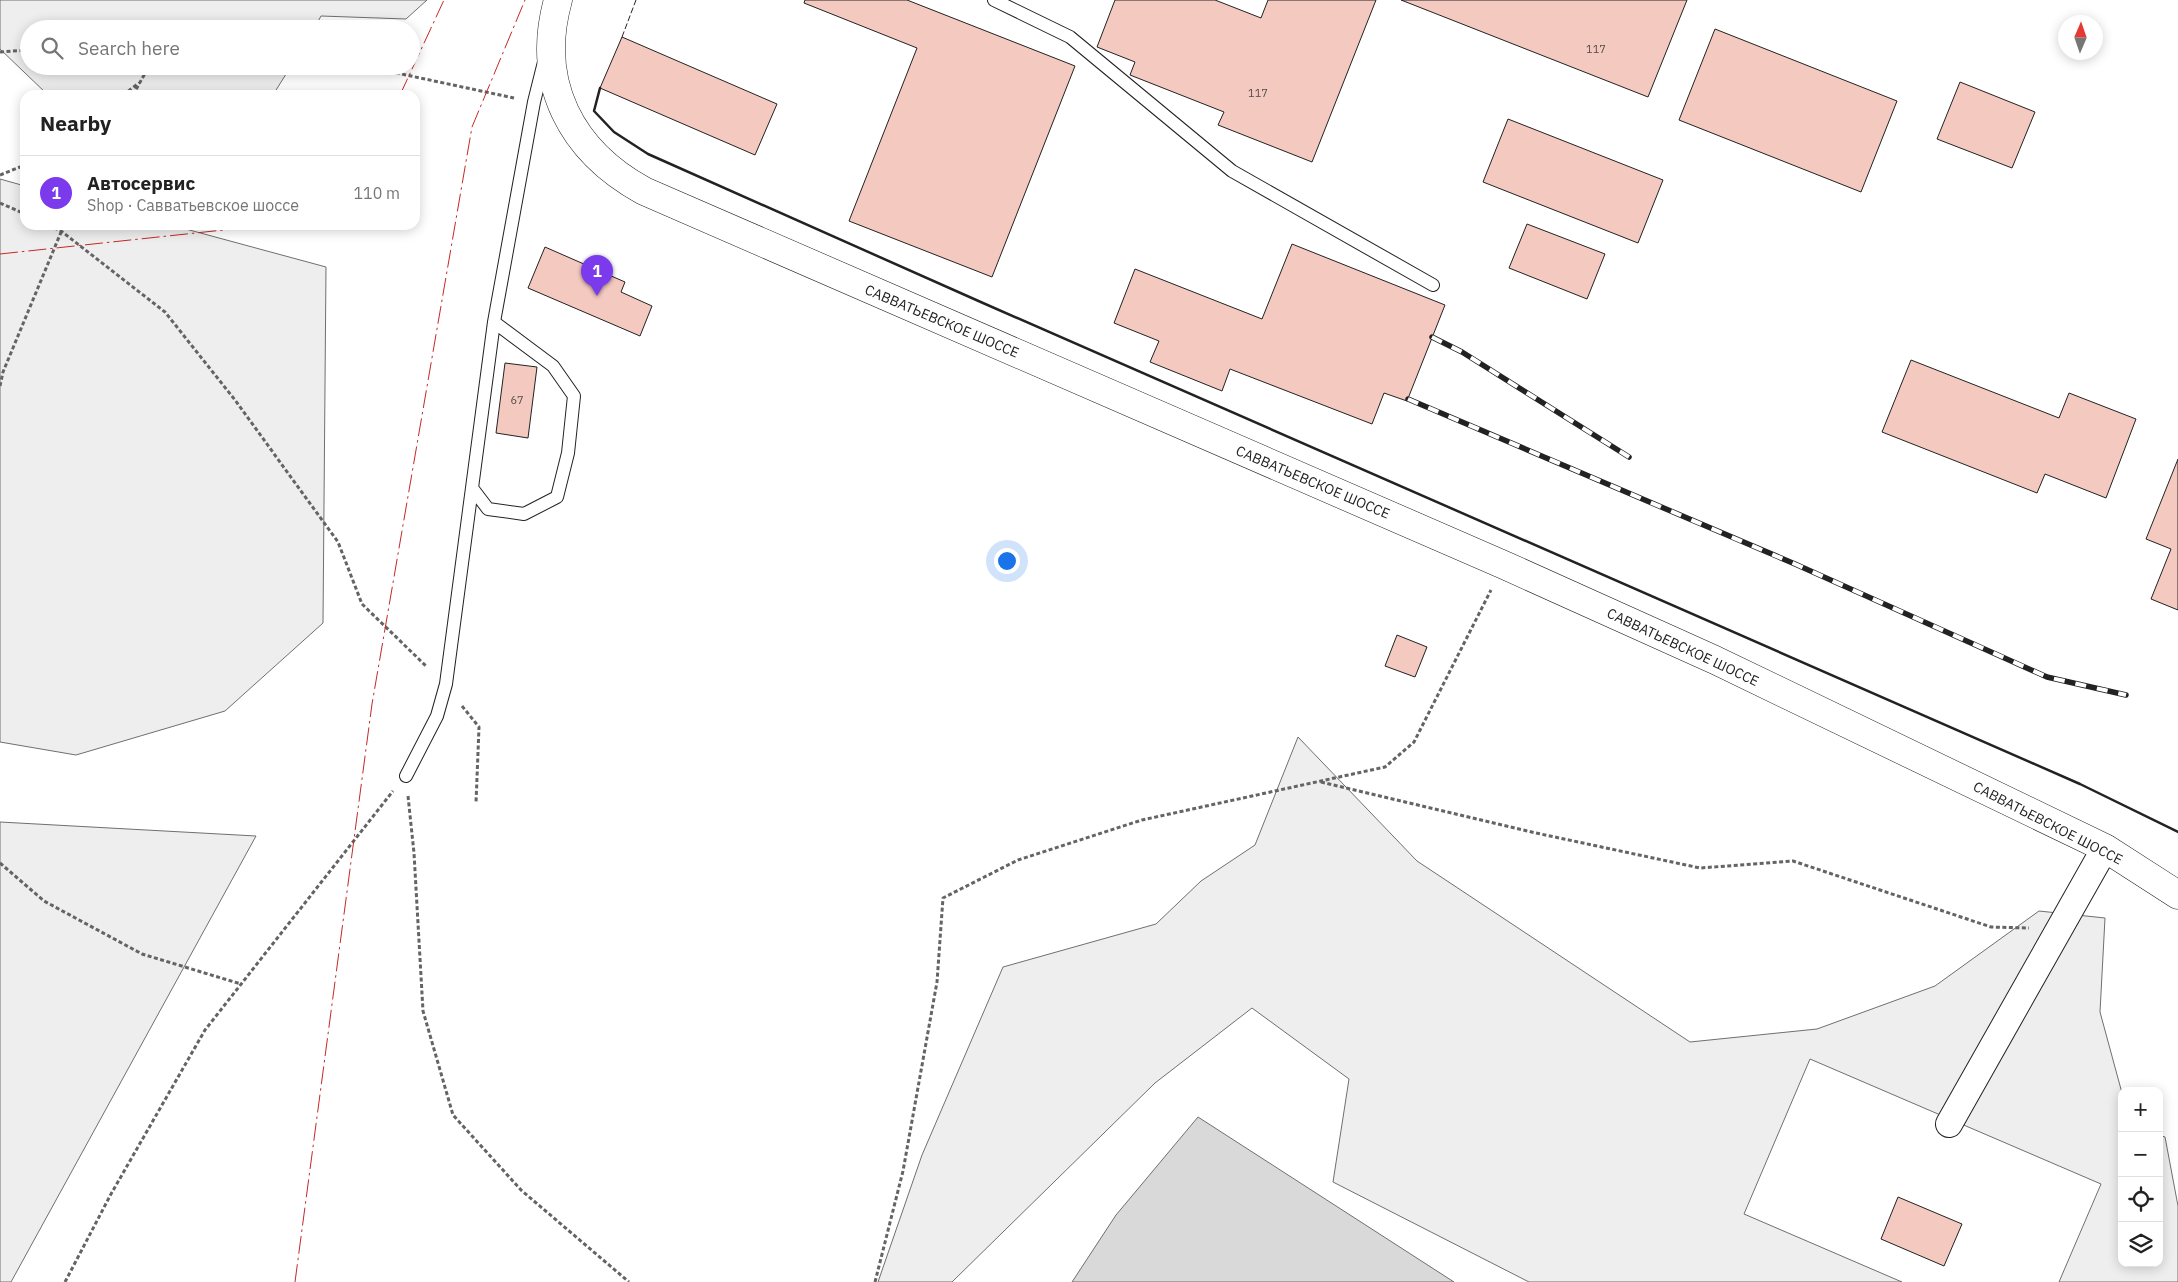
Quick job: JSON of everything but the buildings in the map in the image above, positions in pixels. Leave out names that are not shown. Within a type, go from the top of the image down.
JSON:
[{"type":"main road","name":"САВВАТЬЕВСКОЕ ШОССЕ","points":[[558,0],[550,51],[559,98],[572,127],[602,164],[644,191],[1504,565],[1715,660],[2105,848],[2178,895]]},
{"type":"street","points":[[1949,1124],[2105,848]]},
{"type":"lane","points":[[994,0],[1070,37],[1232,171],[1433,285]]},
{"type":"lane","points":[[406,776],[437,716],[446,684],[494,322],[534,102],[551,36]]},
{"type":"lane","points":[[472,488],[488,509],[524,514],[557,497],[568,453],[574,396],[553,366],[494,322]]},
{"type":"path","points":[[0,52],[20,51]]},
{"type":"path","points":[[136,90],[144,75]]},
{"type":"path","points":[[406,75],[534,102]]},
{"type":"path","points":[[129,90],[141,81]]},
{"type":"path","points":[[0,175],[20,167]]},
{"type":"path","points":[[0,203],[20,212]]},
{"type":"path","points":[[0,386],[3,372],[61,231],[165,312],[235,400],[338,542],[362,604],[446,684],[479,727],[476,803]]},
{"type":"path","points":[[875,1282],[903,1171],[935,991],[943,898],[1018,860],[1142,820],[1385,767],[1414,742],[1504,565]]},
{"type":"path","points":[[66,1282],[111,1194],[205,1030],[406,776]]},
{"type":"path","points":[[406,776],[414,852],[423,1011],[452,1115],[521,1190],[629,1282]]},
{"type":"path","points":[[1318,781],[1536,833],[1700,868],[1793,861],[1991,927],[2060,929]]},
{"type":"path","points":[[0,864],[44,901],[142,954],[241,984]]},
{"type":"shaded area","points":[[0,0],[427,0],[406,19],[321,16],[319,20],[20,20],[20,68],[0,49]]},
{"type":"shaded area","points":[[27,75],[285,75],[276,90],[43,90]]},
{"type":"shaded area","points":[[0,179],[20,185],[20,230],[189,230],[326,267],[323,623],[225,711],[76,755],[0,742]]},
{"type":"shaded area","points":[[1298,737],[1417,861],[1690,1042],[1817,1029],[1935,986],[2039,911],[2105,918],[2100,1012],[2120,1087],[2118,1087],[2118,1267],[2163,1267],[2163,1136],[2165,1137],[2178,1206],[2178,1282],[2059,1282],[2101,1184],[1810,1059],[1744,1214],[1902,1282],[1529,1282],[1333,1182],[1349,1079],[1252,1008],[1155,1083],[952,1282],[878,1282],[922,1155],[1003,967],[1156,924],[1201,881],[1255,845]]},
{"type":"shaded area","points":[[0,822],[256,836],[11,1282],[0,1282]]},
{"type":"shaded area","points":[[1198,1117],[1454,1282],[1072,1282],[1116,1215]]},
{"type":"railway","points":[[1432,337],[1462,352],[1629,457]]},
{"type":"railway","points":[[1408,399],[1795,564],[2047,677],[2126,695]]},
{"type":"fence","points":[[622,37],[636,0]]},
{"type":"wall","points":[[600,88],[594,111],[614,132],[648,154],[2080,784],[2178,832]]},
{"type":"power","points":[[420,52],[444,0]]},
{"type":"power","points":[[295,1282],[372,704],[472,127],[525,0]]},
{"type":"power","points":[[402,90],[409,75]]},
{"type":"power","points":[[0,254],[223,230]]},
{"type":"place","name":"Автосервис","points":[[597,296]]}]
